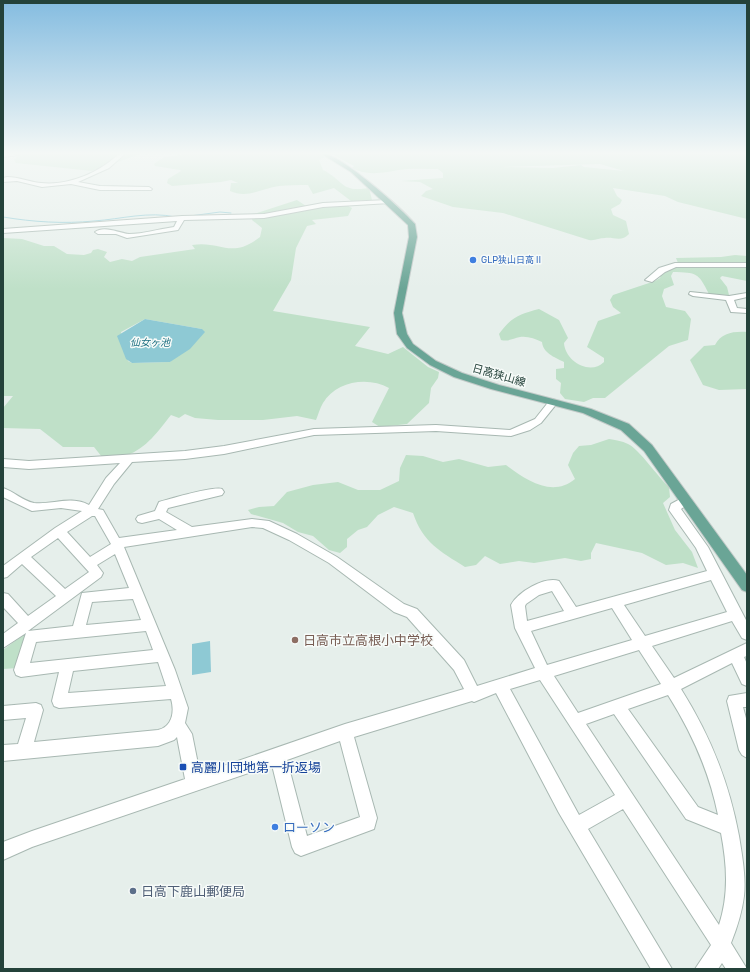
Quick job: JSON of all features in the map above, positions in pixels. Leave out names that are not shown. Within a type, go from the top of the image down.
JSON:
[{"type":"main road","name":"日高狭山線","points":[[384,198],[408,220],[412,229],[412,237],[398,313],[402,334],[410,346],[433,363],[458,375],[587,411],[625,427],[648,448],[747,586]]},
{"type":"street","points":[[3,231],[182,218],[264,216],[323,204],[388,202]]},
{"type":"street","points":[[72,226],[93,232],[117,232],[127,236],[178,229],[182,218]]},
{"type":"street","points":[[649,280],[662,270],[675,265],[747,265]]},
{"type":"street","points":[[693,294],[729,298],[747,298]]},
{"type":"street","points":[[729,298],[734,310],[747,312]]},
{"type":"street","points":[[3,463],[29,465],[185,456],[314,432],[384,431],[436,428],[492,433],[511,433],[526,428],[538,421],[553,402]]},
{"type":"street","points":[[5,570],[59,531],[91,511],[110,481],[129,459]]},
{"type":"street","points":[[3,492],[32,507],[61,504],[82,506],[91,511],[99,512],[118,545],[162,655],[181,708],[177,725],[169,735],[158,738],[3,753]]},
{"type":"street","points":[[160,514],[163,505],[191,497],[210,495],[218,492]]},
{"type":"street","points":[[686,501],[675,507],[675,510],[706,556],[735,615],[747,634]]},
{"type":"street","points":[[142,519],[160,514],[190,532]]},
{"type":"street","points":[[89,564],[118,545],[190,532],[252,524],[265,524],[294,537],[333,560],[399,608],[412,613],[460,665],[474,695]]},
{"type":"street","points":[[3,642],[97,573],[59,531]]},
{"type":"street","points":[[22,557],[65,596]]},
{"type":"street","points":[[522,628],[616,603],[714,574]]},
{"type":"street","points":[[573,614],[555,585],[533,592],[524,597],[518,605],[522,628],[544,673],[737,969]]},
{"type":"street","points":[[78,631],[87,597],[137,593]]},
{"type":"street","points":[[3,598],[27,624]]},
{"type":"street","points":[[616,603],[671,687],[700,737],[719,784],[729,828],[734,861],[736,895],[731,918],[721,944],[705,969]]},
{"type":"street","points":[[3,851],[32,839],[345,732],[474,695],[735,615]]},
{"type":"street","points":[[149,625],[31,636],[21,670],[162,655]]},
{"type":"street","points":[[575,721],[671,687],[741,652],[747,679]]},
{"type":"street","points":[[68,664],[59,701],[175,692]]},
{"type":"street","points":[[500,686],[565,807],[662,969]]},
{"type":"street","points":[[747,700],[734,701],[747,750]]},
{"type":"street","points":[[618,707],[692,814],[729,828]]},
{"type":"street","points":[[3,713],[36,710],[24,751]]},
{"type":"street","points":[[177,725],[184,734],[194,784]]},
{"type":"street","points":[[278,756],[301,847],[368,824],[369,818],[345,732]]},
{"type":"street","points":[[577,826],[626,798]]},
{"type":"green space","points":[[348,198],[372,198],[372,200],[351,201]]},
{"type":"green space","points":[[428,198],[620,198],[622,200],[620,204],[611,209],[613,215],[626,221],[629,234],[621,239],[605,238],[589,240],[503,213],[453,207]]},
{"type":"green space","points":[[670,198],[747,198],[747,203],[745,203],[747,204],[747,219],[678,202]]},
{"type":"green space","points":[[297,200],[309,208],[344,204],[352,208],[348,216],[312,220],[316,224],[307,226],[296,248],[291,280],[273,311],[370,327],[355,346],[388,354],[403,347],[428,367],[439,372],[438,378],[431,388],[429,403],[407,424],[380,427],[372,422],[389,388],[372,382],[362,382],[344,385],[336,390],[322,405],[316,420],[297,416],[263,420],[218,420],[195,418],[185,414],[179,418],[171,415],[146,444],[134,452],[121,457],[102,457],[94,447],[63,447],[40,429],[3,428],[3,408],[13,396],[3,396],[3,238],[22,239],[44,246],[54,246],[67,254],[84,255],[98,249],[107,252],[104,257],[110,262],[122,259],[132,261],[140,257],[195,249],[192,245],[202,244],[233,248],[250,244],[260,237],[262,228],[252,220],[254,214]],"holes":[[[145,319],[202,329],[170,362],[132,363],[128,361],[121,332]]]},
{"type":"green space","points":[[735,255],[747,256],[747,281],[722,276],[720,278],[727,287],[729,295],[709,294],[702,281],[696,275],[673,272],[671,276],[674,285],[664,289],[662,296],[666,307],[685,311],[691,319],[688,340],[669,346],[605,398],[593,398],[584,402],[565,399],[560,393],[561,383],[556,379],[556,369],[564,368],[564,362],[547,352],[544,349],[542,342],[529,337],[501,340],[499,334],[512,320],[516,317],[539,309],[559,320],[568,338],[564,343],[565,350],[573,361],[585,367],[598,366],[604,362],[604,358],[587,347],[598,321],[621,313],[613,307],[610,300],[613,295],[655,281],[660,278],[664,266],[678,263],[676,258],[721,257]]},
{"type":"green space","points":[[737,332],[747,332],[747,389],[719,390],[703,385],[690,360],[704,346],[715,345],[724,335]]},
{"type":"green space","points":[[609,439],[623,442],[633,447],[669,487],[670,497],[663,503],[675,530],[692,552],[698,568],[683,563],[666,565],[642,553],[596,543],[591,553],[591,559],[581,561],[565,558],[534,563],[519,561],[500,564],[485,556],[476,565],[465,567],[440,551],[427,539],[417,523],[413,513],[394,507],[378,515],[367,527],[358,530],[347,539],[347,547],[340,553],[329,550],[313,536],[298,532],[283,523],[251,514],[248,510],[259,507],[274,506],[287,492],[313,485],[338,482],[358,490],[380,490],[399,481],[400,468],[406,455],[423,456],[443,462],[459,459],[488,467],[506,465],[539,485],[557,487],[575,479],[568,465],[573,453],[579,446],[591,445]]},
{"type":"green space","points":[[23,635],[29,635],[18,668],[3,669],[3,650]]},
{"type":"water","name":"仙女ヶ池","points":[[145,319],[202,329],[205,332],[190,349],[170,362],[132,363],[126,359],[117,336]]},
{"type":"water","points":[[210,641],[211,672],[192,675],[192,644]]},
{"type":"waterway","points":[[190,216],[220,212],[231,213]]},
{"type":"waterway","points":[[3,217],[60,222],[83,222],[145,215],[166,215],[176,217]]},
{"type":"place","name":"GLP狭山日高Ⅱ","points":[[473,260]]},
{"type":"place","name":"日高市立高根小中学校","points":[[295,640]]},
{"type":"place","name":"高麗川団地第一折返場","points":[[183,767]]},
{"type":"place","name":"ローソン","points":[[275,827]]},
{"type":"place","name":"日高下鹿山郵便局","points":[[133,891]]}]
